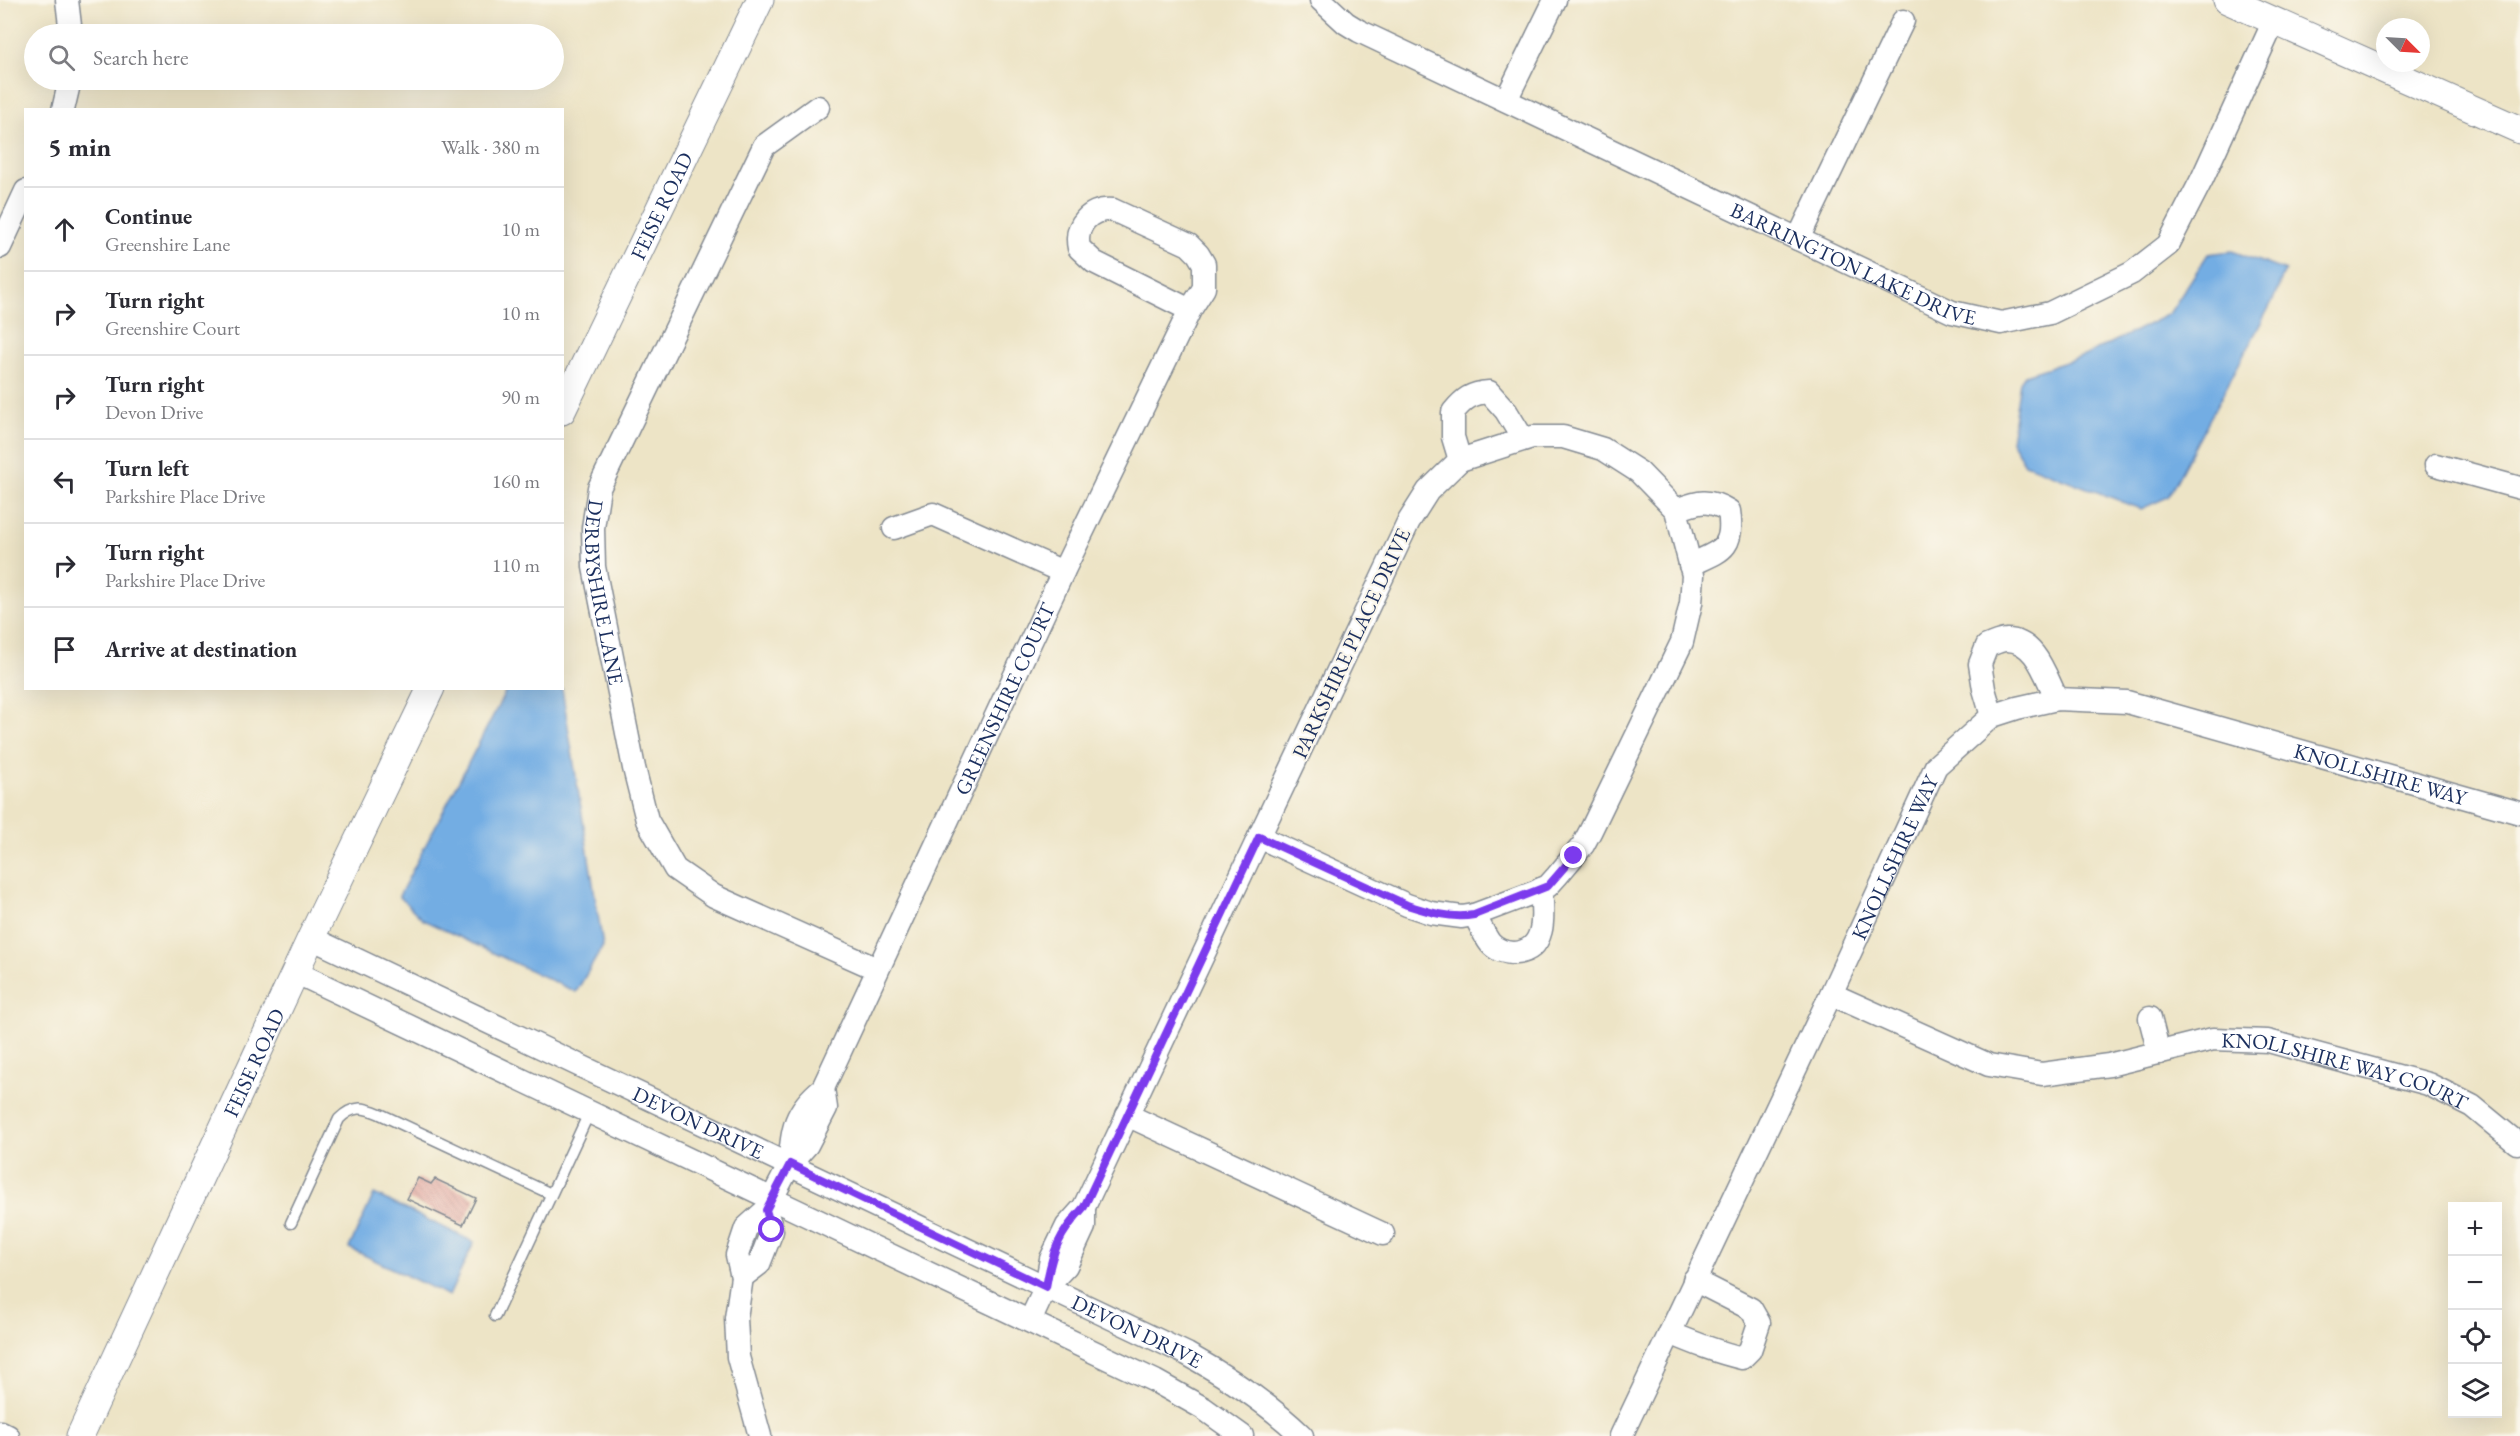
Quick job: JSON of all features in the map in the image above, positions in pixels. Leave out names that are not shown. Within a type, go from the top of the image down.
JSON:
[{"type":"street","points":[[67,0],[70,24]]},
{"type":"street","name":"FEISE ROAD","points":[[564,407],[759,0]]},
{"type":"street","name":"BARRINGTON LAKE DRIVE","points":[[1321,0],[1346,23],[1359,31],[1952,312],[2001,323],[2050,313],[2132,273],[2168,244],[2202,179],[2274,21]]},
{"type":"street","points":[[1506,100],[1555,0]]},
{"type":"street","points":[[2228,0],[2520,130]]},
{"type":"street","points":[[1798,239],[1903,21]]},
{"type":"street","points":[[63,108],[68,90]]},
{"type":"street","name":"DERBYSHIRE LANE","points":[[818,107],[764,146],[599,488],[593,528],[594,567],[633,768],[647,820],[675,869],[714,896],[877,969]]},
{"type":"street","points":[[0,247],[24,195]]},
{"type":"street","name":"GREENSHIRE COURT","points":[[770,1204],[790,1164],[807,1145],[826,1108],[823,1088],[877,969],[1063,572],[1190,310],[1204,288],[1204,264],[1189,245],[1113,210],[1101,209],[1090,213],[1078,231],[1078,248],[1094,262],[1190,310]]},
{"type":"street","points":[[1460,460],[1453,436],[1453,412],[1465,397],[1477,392],[1489,392],[1506,411],[1523,440]]},
{"type":"street","name":"PARKSHIRE PLACE DRIVE","points":[[1030,1321],[1046,1287],[1066,1266],[1084,1227],[1084,1207],[1127,1114],[1409,521],[1428,490],[1460,460],[1532,437],[1563,437],[1603,449],[1639,472],[1676,510],[1693,575],[1691,603],[1682,642],[1583,845],[1557,876],[1541,889],[1474,915],[1462,917],[1431,913],[1407,905],[1259,837]]},
{"type":"street","points":[[2436,465],[2520,488]]},
{"type":"street","points":[[1676,510],[1698,502],[1711,502],[1729,511],[1731,534],[1728,544],[1720,553],[1690,565]]},
{"type":"street","points":[[894,528],[933,514],[1063,572]]},
{"type":"street","points":[[1992,716],[1980,664],[1987,646],[2006,640],[2024,645],[2037,659],[2057,699]]},
{"type":"street","name":"FEISE ROAD","points":[[81,1436],[295,972],[430,690]]},
{"type":"street","name":"KNOLLSHIRE WAY","points":[[1620,1436],[1831,994],[1936,766],[1992,716],[2057,699],[2127,702],[2520,813]]},
{"type":"street","points":[[1474,915],[1491,944],[1507,953],[1523,952],[1536,944],[1541,932],[1544,915],[1541,889]]},
{"type":"street","name":"DEVON DRIVE","points":[[311,938],[790,1164],[1213,1369],[1268,1407],[1302,1436]]},
{"type":"street","name":"DEVON DRIVE","points":[[295,972],[590,1111],[770,1204],[1030,1321],[1179,1393],[1242,1436]]},
{"type":"street","name":"KNOLLSHIRE WAY COURT","points":[[1831,994],[1989,1065],[2042,1074],[2109,1065],[2213,1039],[2268,1041],[2428,1084],[2472,1106],[2517,1143]]},
{"type":"street","points":[[2150,1018],[2159,1053]]},
{"type":"street","points":[[590,1111],[606,1078]]},
{"type":"street","points":[[1127,1114],[1383,1234]]},
{"type":"street","points":[[760,1436],[738,1357],[736,1318],[742,1277],[759,1264],[772,1230],[770,1204]]},
{"type":"street","points":[[1670,1333],[1726,1355],[1742,1358],[1750,1350],[1759,1323],[1756,1315],[1751,1309],[1694,1280]]},
{"type":"street","points":[[0,1432],[8,1436]]},
{"type":"lane","points":[[291,1223],[339,1119],[353,1108],[362,1107],[380,1114],[551,1194]]},
{"type":"lane","points":[[495,1316],[590,1111]]},
{"type":"water","points":[[2232,251],[2285,271],[2273,300],[2168,497],[2141,509],[2025,464],[2011,441],[2020,382],[2025,375],[2087,355],[2169,314],[2208,254]]},
{"type":"water","points":[[506,690],[562,690],[603,946],[576,992],[423,920],[399,896]]},
{"type":"water","points":[[374,1194],[474,1242],[449,1296],[349,1248]]},
{"type":"building","points":[[418,1178],[431,1184],[435,1179],[476,1198],[463,1225],[407,1199]]},
{"type":"route","points":[[772,1230],[766,1210],[790,1164],[1046,1287],[1050,1258],[1067,1226],[1084,1207],[1259,837],[1407,905],[1431,913],[1462,917],[1474,915],[1548,886],[1574,856]]}]
